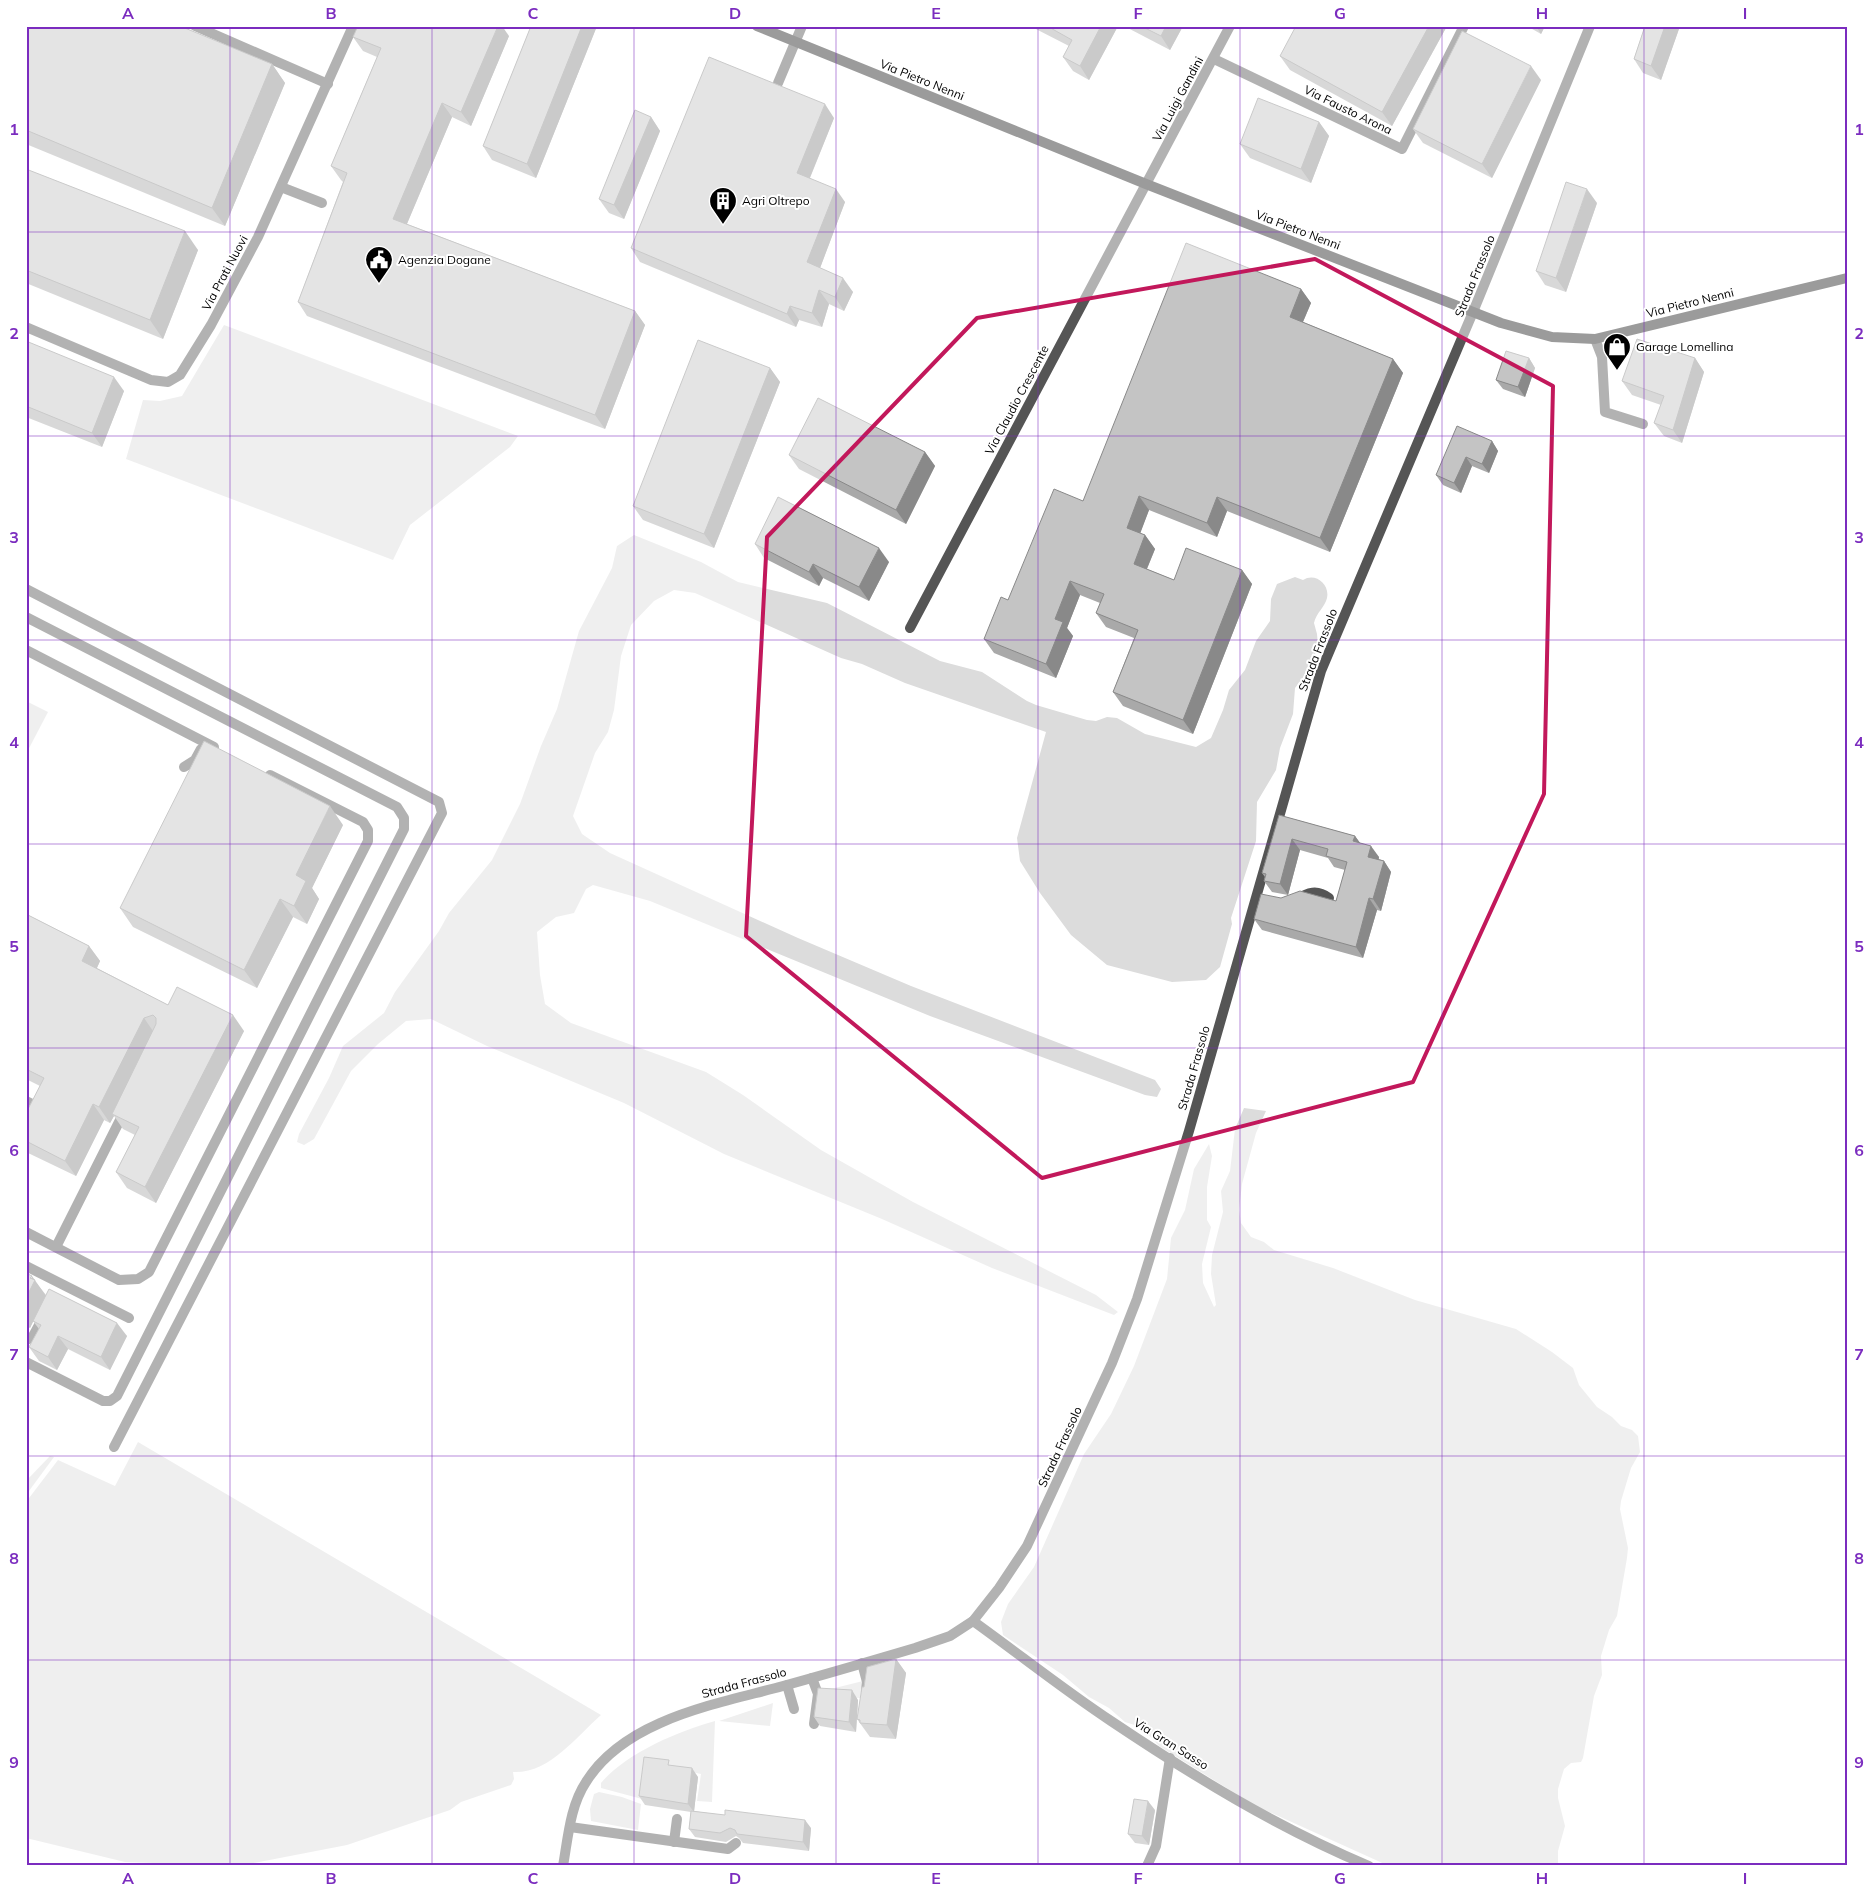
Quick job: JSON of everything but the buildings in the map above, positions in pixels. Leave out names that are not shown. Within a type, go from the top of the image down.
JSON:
[{"type":"street","points":[[194,26],[328,84]]},
{"type":"street","name":"Via Prati Nuovi","points":[[26,328],[151,380],[168,382],[180,375],[212,325],[281,186],[353,26]]},
{"type":"street","name":"Via Pietro Nenni","points":[[757,26],[1146,184],[1501,323],[1552,337],[1595,339],[1847,278]]},
{"type":"street","points":[[778,83],[802,26]]},
{"type":"street","name":"Via Luigi Gandini","points":[[1146,184],[1230,26]]},
{"type":"street","name":"Via Fausto Arona","points":[[1214,59],[1402,150],[1464,26]]},
{"type":"street","name":"Strada Frassolo","points":[[563,1866],[576,1804],[585,1782],[600,1763],[619,1747],[645,1730],[690,1711],[812,1678],[950,1636],[973,1621],[1000,1588],[1027,1546],[1112,1363],[1162,1221],[1321,671],[1473,312],[1590,26]]},
{"type":"street","name":"Via Claudio Crescente","points":[[910,628],[1146,184]]},
{"type":"street","points":[[281,186],[322,203]]},
{"type":"street","points":[[1595,339],[1602,357],[1605,412],[1643,424]]},
{"type":"street","points":[[26,589],[439,802],[442,812],[114,1447]]},
{"type":"street","points":[[26,616],[397,807],[404,818],[404,829],[117,1396],[110,1401],[103,1401],[26,1362]]},
{"type":"street","points":[[26,650],[222,751]]},
{"type":"street","points":[[184,767],[195,760],[205,742]]},
{"type":"street","points":[[26,1232],[119,1280],[138,1279],[149,1272],[368,842],[368,830],[363,822],[257,769]]},
{"type":"street","points":[[1287,902],[1313,892],[1323,893],[1329,898]]},
{"type":"street","points":[[1256,894],[1269,898]]},
{"type":"street","points":[[56,1247],[130,1098]]},
{"type":"street","points":[[26,1266],[58,1287],[129,1318]]},
{"type":"street","points":[[26,1340],[32,1338],[48,1307]]},
{"type":"street","name":"Via Gran Sasso","points":[[973,1621],[1110,1721],[1257,1812],[1338,1853],[1369,1866]]},
{"type":"street","points":[[862,1663],[867,1682],[865,1700]]},
{"type":"street","points":[[812,1678],[818,1694],[814,1724]]},
{"type":"street","points":[[787,1684],[794,1709]]},
{"type":"street","points":[[1147,1866],[1156,1846],[1170,1758]]},
{"type":"street","points":[[674,1842],[677,1819]]},
{"type":"street","points":[[570,1827],[728,1849],[736,1843]]},
{"type":"highlighted area","points":[[1315,259],[1553,386],[1544,794],[1413,1082],[1042,1178],[746,936],[767,537],[977,318]]},
{"type":"shaded area","points":[[224,325],[518,436],[510,447],[410,525],[393,560],[126,459],[143,400],[160,401],[182,396]]},
{"type":"shaded area","points":[[634,535],[701,562],[738,582],[827,603],[940,661],[982,672],[1036,705],[1087,720],[1096,721],[1107,717],[1117,718],[1145,734],[1196,747],[1211,738],[1229,690],[1245,670],[1256,641],[1270,621],[1271,599],[1277,584],[1295,577],[1303,580],[1312,577],[1317,578],[1324,584],[1327,598],[1314,623],[1318,646],[1310,668],[1295,688],[1293,714],[1280,748],[1276,770],[1257,802],[1256,841],[1231,918],[1232,924],[1220,967],[1206,980],[1172,982],[1107,965],[1071,935],[1040,893],[1020,861],[1017,838],[1046,732],[905,683],[862,664],[841,658],[695,593],[674,590],[654,601],[631,625],[621,656],[614,710],[608,732],[595,753],[573,816],[582,834],[610,853],[798,938],[911,986],[1155,1080],[1161,1089],[1157,1097],[1145,1095],[930,1016],[650,901],[593,885],[586,889],[574,913],[556,917],[537,932],[540,975],[545,1004],[571,1023],[706,1072],[743,1095],[821,1150],[913,1202],[1096,1295],[1118,1312],[1114,1315],[992,1268],[882,1219],[724,1154],[624,1103],[487,1046],[431,1019],[406,1021],[378,1044],[351,1071],[314,1139],[304,1145],[297,1142],[299,1134],[329,1078],[343,1046],[384,1013],[395,992],[439,931],[449,913],[492,860],[520,804],[557,709],[579,631],[612,568],[617,546]]},
{"type":"shaded area","points":[[26,701],[48,712],[26,754]]},
{"type":"shaded area","points":[[1244,1108],[1266,1111],[1256,1133],[1242,1184],[1239,1210],[1241,1223],[1251,1237],[1264,1242],[1274,1250],[1333,1268],[1415,1300],[1516,1329],[1573,1368],[1579,1385],[1597,1407],[1621,1426],[1632,1430],[1638,1436],[1640,1452],[1631,1468],[1620,1509],[1628,1548],[1617,1616],[1609,1630],[1601,1656],[1602,1675],[1594,1696],[1583,1758],[1581,1762],[1571,1763],[1564,1769],[1558,1789],[1558,1798],[1565,1826],[1558,1851],[1558,1866],[1389,1866],[1254,1805],[1159,1746],[1141,1727],[1125,1722],[1109,1708],[1089,1697],[1063,1675],[1003,1635],[1001,1622],[1008,1604],[1034,1567],[1084,1454],[1111,1414],[1134,1366],[1167,1279],[1171,1238],[1185,1210],[1194,1169],[1209,1144],[1212,1156],[1207,1187],[1207,1220],[1211,1227],[1202,1264],[1203,1283],[1214,1307],[1216,1305],[1211,1274],[1212,1255],[1223,1212],[1221,1191],[1230,1171],[1235,1129]]},
{"type":"shaded area","points":[[138,1442],[601,1715],[550,1761],[526,1771],[513,1772],[514,1779],[511,1785],[461,1802],[450,1810],[347,1845],[238,1866],[125,1862],[26,1838],[26,1502],[58,1460],[115,1486]]},
{"type":"shaded area","points":[[50,1456],[54,1457],[26,1495],[26,1481]]},
{"type":"shaded area","points":[[863,1681],[860,1698],[822,1696],[823,1691]]},
{"type":"shaded area","points":[[773,1703],[770,1726],[719,1721]]},
{"type":"shaded area","points":[[715,1721],[712,1802],[697,1801],[701,1774],[647,1763],[642,1799],[601,1788],[601,1783],[611,1772],[638,1753],[669,1737]]},
{"type":"shaded area","points":[[599,1792],[622,1797],[641,1804],[638,1830],[591,1821],[590,1809],[594,1794]]},
{"type":"place","name":"Agri Oltrepo","points":[[723,225]]},
{"type":"place","name":"Agenzia Dogane","points":[[379,284]]},
{"type":"place","name":"Garage Lomellina","points":[[1617,371]]}]
